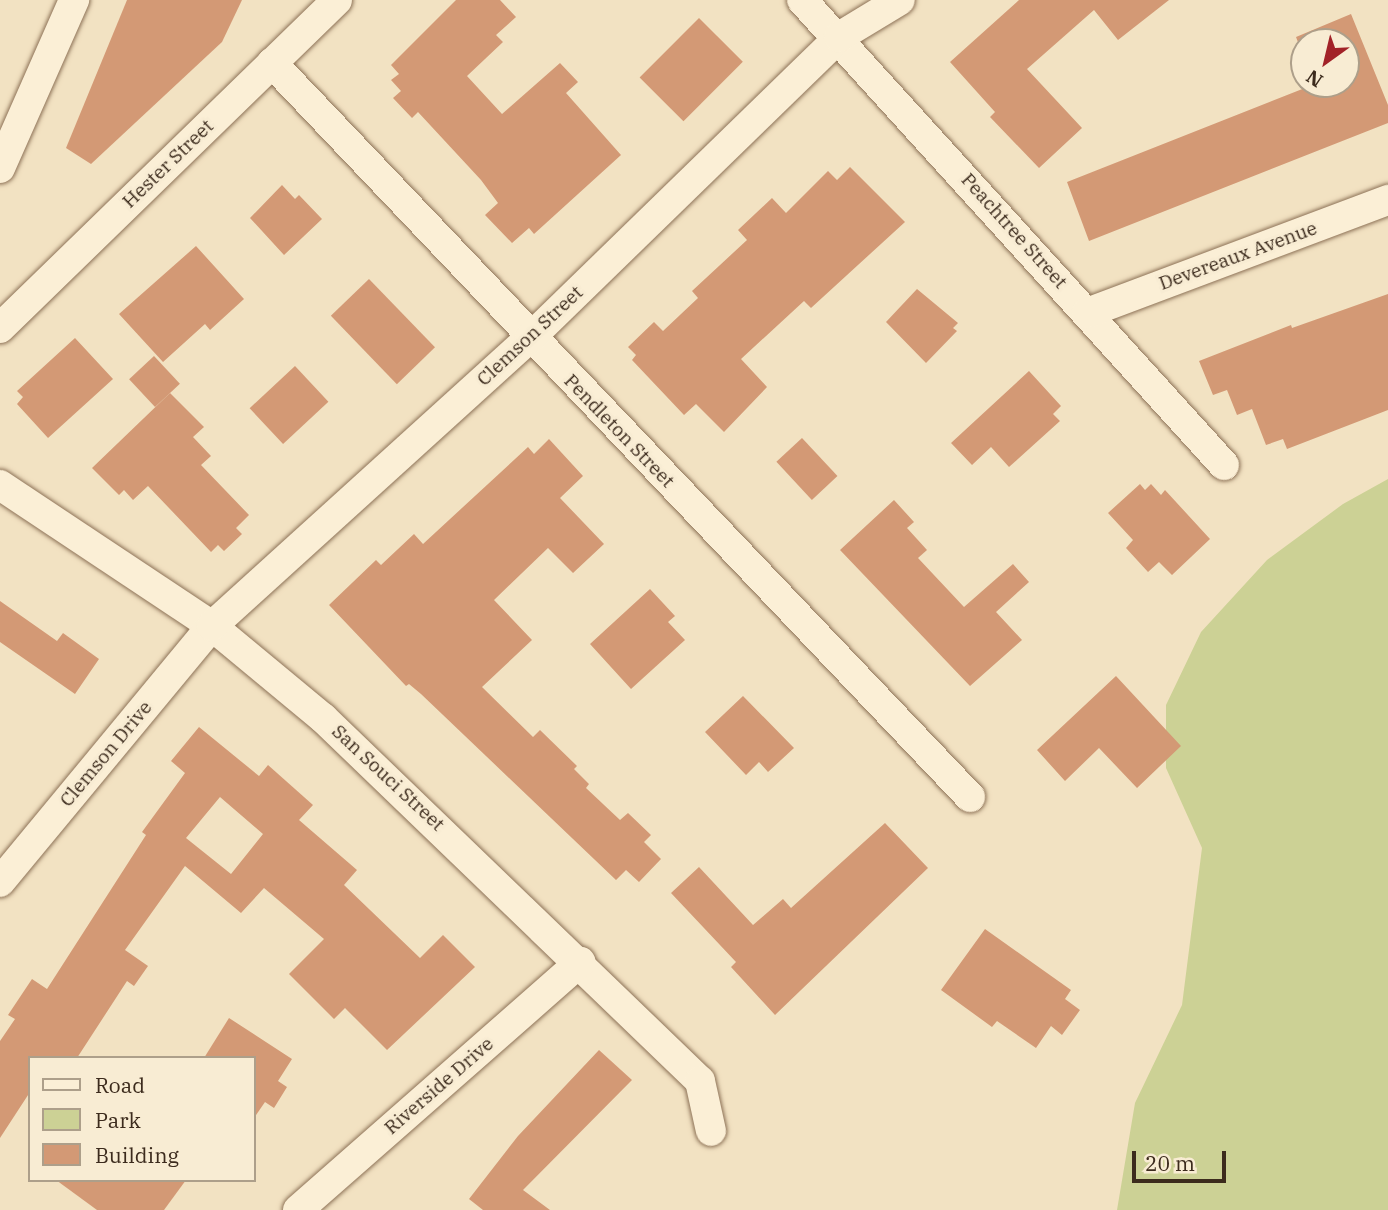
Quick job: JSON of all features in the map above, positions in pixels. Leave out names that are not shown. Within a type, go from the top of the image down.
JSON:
[{"type":"street","points":[[0,168],[74,0]]},
{"type":"street","name":"Hester Street","points":[[0,328],[337,0]]},
{"type":"street","name":"Peachtree Street","points":[[802,0],[839,37],[1224,464]]},
{"type":"street","name":"Clemson Street","points":[[212,626],[530,338],[839,37],[900,0]]},
{"type":"street","name":"Pendleton Street","points":[[272,62],[530,338],[970,797]]},
{"type":"street","name":"Devereaux Avenue","points":[[1087,313],[1388,200]]},
{"type":"street","name":"San Souci Street","points":[[0,485],[212,626],[323,718],[701,1081],[711,1131]]},
{"type":"street","name":"Clemson Drive","points":[[0,882],[212,626]]},
{"type":"street","name":"Riverside Drive","points":[[298,1210],[580,962]]},
{"type":"green space","points":[[1388,479],[1388,1210],[1117,1210],[1135,1103],[1182,1005],[1202,848],[1166,768],[1166,705],[1201,632],[1267,560],[1343,504]]},
{"type":"building","points":[[127,0],[242,0],[222,42],[91,164],[66,148]]},
{"type":"building","points":[[456,0],[500,0],[516,17],[496,35],[503,42],[467,76],[502,114],[560,63],[578,82],[566,93],[621,155],[534,234],[529,228],[512,243],[485,215],[498,203],[481,180],[418,112],[412,118],[393,98],[401,91],[391,80],[399,74],[391,65]]},
{"type":"building","points":[[1019,0],[1169,0],[1118,40],[1094,10],[1027,69],[1082,128],[1039,168],[990,117],[995,112],[950,62]]},
{"type":"building","points":[[1351,14],[1357,28],[1318,28]]},
{"type":"building","points":[[699,18],[743,62],[683,121],[640,77]]},
{"type":"building","points":[[1360,36],[1388,105],[1388,123],[1089,241],[1067,182],[1290,94],[1290,98],[1360,98]]},
{"type":"building","points":[[850,167],[905,222],[811,308],[804,301],[741,359],[767,387],[724,432],[696,404],[684,415],[632,360],[636,355],[628,347],[654,322],[663,331],[698,298],[692,291],[747,240],[738,230],[772,198],[786,213],[828,171],[837,180]]},
{"type":"building","points":[[282,185],[295,199],[299,195],[322,219],[284,255],[250,218]]},
{"type":"building","points":[[196,246],[244,299],[210,330],[205,324],[163,362],[119,314]]},
{"type":"building","points":[[369,279],[435,347],[397,384],[331,316]]},
{"type":"building","points":[[917,289],[958,323],[953,328],[957,331],[926,363],[886,322]]},
{"type":"building","points":[[1388,294],[1388,410],[1287,449],[1283,439],[1266,445],[1252,409],[1237,415],[1227,390],[1213,395],[1199,361],[1291,325],[1292,328]]},
{"type":"building","points":[[75,338],[113,379],[48,438],[17,404],[23,397],[17,391]]},
{"type":"building","points":[[154,356],[180,384],[155,407],[129,379]]},
{"type":"building","points":[[295,366],[328,402],[283,444],[250,408]]},
{"type":"building","points":[[1029,371],[1061,406],[1053,414],[1060,421],[1009,467],[991,447],[972,465],[951,443]]},
{"type":"building","points":[[170,393],[204,427],[193,437],[211,456],[201,465],[249,515],[236,528],[242,534],[224,551],[218,545],[211,552],[148,486],[133,500],[124,490],[119,495],[92,468]]},
{"type":"building","points":[[802,438],[837,476],[812,500],[776,462]]},
{"type":"building","points":[[549,439],[583,476],[560,498],[604,544],[573,573],[548,548],[494,600],[532,640],[482,687],[533,737],[540,730],[577,766],[574,769],[589,784],[586,788],[620,820],[628,813],[651,835],[644,842],[661,859],[639,882],[626,870],[616,880],[421,694],[409,684],[406,686],[329,605],[376,560],[381,565],[414,534],[423,544],[528,447],[534,454]]},
{"type":"building","points":[[1140,484],[1145,490],[1151,484],[1161,495],[1165,490],[1210,539],[1172,575],[1159,562],[1148,572],[1126,548],[1133,540],[1108,513]]},
{"type":"building","points":[[894,500],[914,522],[907,528],[927,550],[918,558],[964,607],[1013,564],[1029,582],[996,612],[1022,640],[970,686],[840,550]]},
{"type":"building","points":[[650,589],[675,616],[668,622],[685,640],[631,689],[590,644]]},
{"type":"building","points":[[0,601],[57,641],[63,633],[99,659],[75,694],[0,642]]},
{"type":"building","points":[[1116,676],[1181,746],[1137,788],[1099,748],[1065,781],[1037,750]]},
{"type":"building","points":[[743,696],[794,748],[768,772],[759,762],[746,775],[705,732]]},
{"type":"building","points":[[199,727],[259,776],[268,765],[313,805],[299,820],[357,870],[344,885],[420,958],[443,935],[475,967],[387,1050],[345,1008],[334,1019],[289,974],[324,939],[264,888],[241,913],[185,866],[125,950],[148,966],[134,986],[127,981],[78,1056],[28,1056],[28,1095],[0,1138],[0,1041],[15,1019],[8,1015],[32,979],[47,989],[146,835],[142,832],[185,773],[171,761]],"holes":[[[220,797],[263,834],[231,874],[186,838]]]},
{"type":"building","points":[[885,823],[928,868],[775,1015],[731,967],[736,962],[671,893],[699,867],[753,925],[783,899],[791,908]]},
{"type":"building","points":[[985,929],[1071,990],[1065,999],[1080,1010],[1062,1035],[1051,1026],[1036,1048],[997,1021],[992,1027],[941,990]]},
{"type":"building","points":[[229,1018],[292,1059],[278,1081],[287,1087],[274,1108],[265,1102],[256,1115],[256,1056],[205,1056]]},
{"type":"building","points":[[599,1050],[632,1080],[523,1190],[550,1210],[483,1210],[469,1199],[518,1136]]},
{"type":"building","points":[[59,1182],[185,1182],[164,1210],[97,1210]]}]
